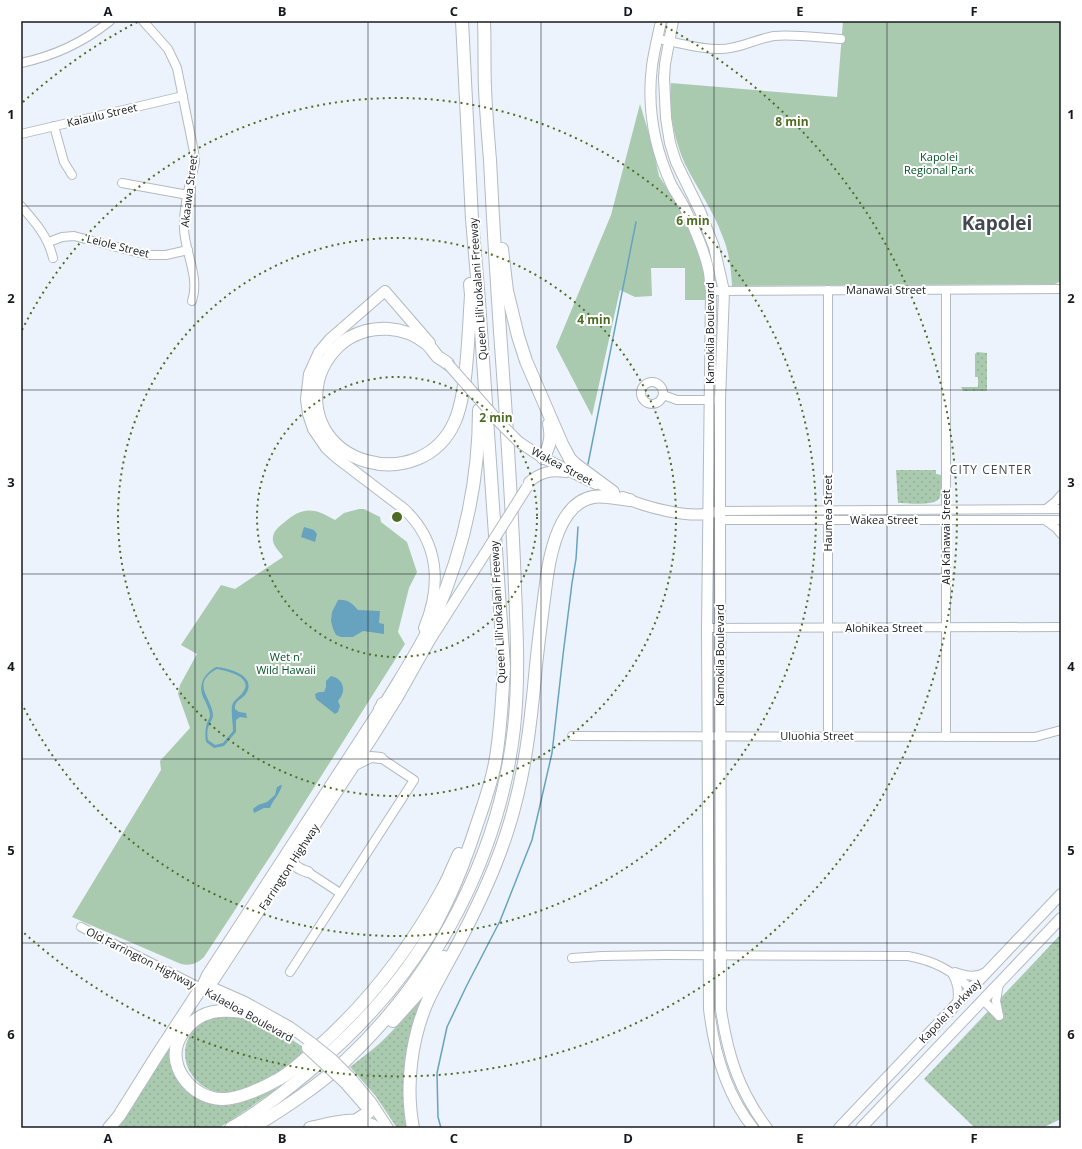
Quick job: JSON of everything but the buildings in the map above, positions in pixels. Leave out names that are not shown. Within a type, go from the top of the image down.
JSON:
[{"type":"highway","name":"Queen Liliʻuokalani Freeway","points":[[230,1128],[281,1095],[344,1041],[410,964],[435,925],[453,889],[468,852],[495,764],[504,667],[472,219],[462,21]]},
{"type":"highway","name":"Queen Liliʻuokalani Freeway","points":[[252,1128],[301,1096],[344,1061],[394,1009],[412,985],[436,949],[460,907],[491,830],[509,761],[514,728],[518,647],[514,534],[496,277],[485,89],[484,24]]},
{"type":"highway","points":[[484,24],[493,92],[501,235],[507,290],[512,313],[526,361],[547,413],[570,459],[613,492]]},
{"type":"highway","points":[[448,364],[422,340],[400,331],[376,329],[353,336],[334,350],[325,363],[319,378],[316,394],[318,410],[326,432],[342,450],[355,458],[370,463],[392,465],[412,461],[432,451],[448,434],[455,422],[460,407],[466,371],[471,295],[464,182],[466,93]]},
{"type":"highway","points":[[380,709],[387,701],[407,668],[434,617],[451,575],[463,535],[473,483],[479,426],[479,301]]},
{"type":"highway","points":[[544,458],[551,440],[551,431],[547,413]]},
{"type":"highway","points":[[414,1128],[409,1088],[413,1051],[420,1024],[429,999],[482,897],[508,830],[521,780],[529,733],[547,576],[550,555],[555,538],[573,508],[584,500],[595,497],[630,500]]},
{"type":"highway","points":[[508,830],[523,733],[525,710],[520,585],[514,534]]},
{"type":"highway","points":[[247,1008],[211,1012],[196,1019],[181,1035],[177,1044],[176,1053],[179,1071],[187,1083],[201,1094],[213,1098],[224,1099],[245,1094],[278,1080],[292,1070],[326,1040],[352,1014],[378,985],[419,928],[443,889],[486,797]]},
{"type":"highway","points":[[344,1061],[362,1050],[405,1008],[438,966],[482,897]]},
{"type":"highway","points":[[110,1128],[201,988]]},
{"type":"highway","points":[[356,1121],[369,1112]]},
{"type":"highway","points":[[310,1128],[333,1123],[356,1121],[371,1124],[376,1128]]},
{"type":"main road","points":[[658,39],[661,21]]},
{"type":"main road","points":[[670,41],[673,21]]},
{"type":"main road","name":"Kamokila Boulevard","points":[[658,39],[652,66],[650,105],[655,138],[671,184],[687,213],[704,254],[709,272],[711,291],[707,628],[708,1010],[711,1029],[721,1067],[736,1102],[753,1128]]},
{"type":"main road","name":"Kamokila Boulevard","points":[[670,41],[665,64],[664,78],[666,118],[670,143],[676,162],[700,211],[714,247],[724,291],[720,400],[719,627],[721,1010],[729,1053],[745,1094],[756,1114],[767,1128]]},
{"type":"main road","name":"Wakea Street","points":[[393,685],[418,641],[431,608],[434,583],[434,564],[430,548],[418,524],[404,509],[326,448],[313,429],[308,414],[306,399],[309,374],[319,352],[330,340],[385,291],[500,423],[519,442],[544,458],[630,500],[661,510],[720,515]]},
{"type":"main road","name":"Farrington Highway","points":[[201,988],[207,975],[355,765],[398,697],[430,640],[544,458]]},
{"type":"main road","points":[[528,485],[537,476],[546,472],[558,471],[573,473]]},
{"type":"main road","name":"Farrington Highway","points":[[296,847],[393,685]]},
{"type":"main road","points":[[372,737],[375,750],[381,758]]},
{"type":"main road","points":[[355,765],[366,758],[381,758]]},
{"type":"main road","points":[[296,847],[290,854],[300,868]]},
{"type":"main road","points":[[296,847],[301,862],[300,868]]},
{"type":"main road","name":"Farrington Highway","points":[[201,988],[214,980],[281,879],[300,868]]},
{"type":"main road","name":"Kapolei Parkway","points":[[839,1128],[1061,894]]},
{"type":"main road","name":"Kapolei Parkway","points":[[861,1128],[1061,918]]},
{"type":"main road","points":[[224,966],[221,981],[224,987],[247,1008]]},
{"type":"main road","name":"Kalaeloa Boulevard","points":[[201,988],[247,1008],[276,1027],[309,1045],[370,1102],[388,1128]]},
{"type":"main road","points":[[971,989],[983,1000]]},
{"type":"main road","name":"Kalaeloa Boulevard","points":[[347,1080],[380,1128]]},
{"type":"street","points":[[21,63],[60,52],[81,41],[110,21]]},
{"type":"street","name":"Akaawa Street","points":[[143,21],[162,41],[173,58],[180,78],[195,157],[184,227],[194,279],[194,295],[192,301]]},
{"type":"street","points":[[658,39],[695,47],[717,49],[735,47],[772,36],[841,39]]},
{"type":"street","name":"Kaiaulu Street","points":[[21,134],[183,96]]},
{"type":"street","points":[[54,126],[64,162],[72,175]]},
{"type":"street","points":[[122,183],[188,196]]},
{"type":"street","points":[[21,206],[40,227],[49,242],[53,258]]},
{"type":"street","name":"Leiole Street","points":[[49,242],[62,236],[74,236],[148,255],[166,255],[188,250]]},
{"type":"street","name":"Manawai Street","points":[[711,291],[1061,289]]},
{"type":"street","name":"Haumea Street","points":[[828,290],[828,736]]},
{"type":"street","name":"Ala Kahawai Street","points":[[946,290],[946,737]]},
{"type":"street","points":[[663,395],[677,400],[720,400]]},
{"type":"street","points":[[1046,509],[1061,495]]},
{"type":"street","name":"Wakea Street","points":[[720,515],[828,509],[1061,509]]},
{"type":"street","name":"Wakea Street","points":[[720,515],[828,520],[1061,520]]},
{"type":"street","points":[[1045,521],[1056,528],[1061,534]]},
{"type":"street","name":"Alohikea Street","points":[[707,628],[1061,627]]},
{"type":"street","name":"Uluohia Street","points":[[572,736],[1035,737],[1061,730]]},
{"type":"street","points":[[290,972],[414,780],[381,758]]},
{"type":"street","points":[[300,868],[340,893]]},
{"type":"street","name":"Old Farrington Highway","points":[[80,927],[201,988]]},
{"type":"street","points":[[572,958],[602,956],[707,955],[908,956],[930,961],[950,971],[969,976],[980,975],[988,971]]},
{"type":"street","points":[[950,971],[971,989]]},
{"type":"street","points":[[950,971],[958,985],[957,1004]]},
{"type":"street","points":[[983,1000],[999,1016],[996,1001],[999,983]]},
{"type":"green space","name":"Kapolei Regional Park","points":[[843,21],[1061,21],[1061,281],[1055,284],[732,286],[729,260],[724,241],[714,217],[685,164],[678,145],[671,114],[671,83],[837,97]]},
{"type":"green space","points":[[640,104],[652,144],[659,176],[676,202],[692,234],[701,259],[707,300],[685,300],[685,268],[651,268],[652,296],[635,297],[620,290],[592,416],[556,347],[611,215]]},
{"type":"green space","points":[[977,352],[987,353],[987,391],[963,391],[961,387],[978,387],[978,377],[975,377],[975,354]]},
{"type":"green space","points":[[896,470],[936,470],[936,474],[941,475],[940,497],[938,500],[928,503],[898,503]]},
{"type":"green space","name":"Wet n' Wild Hawaii","points":[[364,509],[380,517],[381,522],[407,542],[417,572],[409,588],[398,632],[405,644],[275,849],[204,957],[193,964],[181,964],[72,917],[161,770],[160,761],[190,728],[178,694],[180,685],[197,654],[181,645],[221,585],[235,589],[283,557],[273,541],[273,536],[278,528],[295,515],[307,510],[320,512],[335,520],[344,513]]},
{"type":"green space","points":[[1061,934],[1061,1119],[1042,1128],[975,1128],[924,1079]]},
{"type":"green space","points":[[436,979],[418,1026],[413,1128],[397,1128],[375,1095],[350,1067],[376,1047],[394,1029]]},
{"type":"green space","points":[[236,1013],[279,1031],[309,1051],[275,1077],[261,1084],[232,1093],[217,1092],[205,1087],[195,1079],[188,1068],[185,1056],[186,1043],[193,1031],[207,1019]]},
{"type":"green space","points":[[180,1031],[177,1072],[226,1104],[244,1102],[278,1088],[218,1128],[116,1128],[129,1111]]},
{"type":"water","points":[[304,527],[314,530],[317,534],[315,542],[301,537]]},
{"type":"water","points":[[338,600],[349,602],[358,610],[380,611],[379,623],[384,624],[384,634],[363,631],[353,637],[341,637],[336,635],[331,621],[332,612]]},
{"type":"water","points":[[216,667],[228,669],[241,674],[248,683],[248,688],[245,695],[237,702],[235,706],[235,709],[239,712],[246,713],[247,718],[240,717],[236,720],[236,732],[224,746],[214,748],[206,742],[206,728],[210,715],[201,688],[205,676]],"holes":[[[217,669],[233,673],[238,676],[245,682],[245,687],[232,706],[233,731],[223,743],[215,745],[208,740],[207,734],[209,724],[213,716],[212,709],[203,686],[209,675]]]},
{"type":"water","points":[[331,676],[339,680],[343,686],[343,693],[338,701],[340,706],[338,712],[335,714],[316,699],[315,694],[324,692],[326,681]]},
{"type":"water","points":[[281,785],[280,791],[270,808],[264,808],[254,813],[253,809],[258,805],[267,802],[275,795],[277,787]]},
{"type":"waterway","points":[[588,464],[636,222]]},
{"type":"waterway","points":[[441,1128],[438,1117],[437,1073],[447,1027],[500,921],[532,840],[552,753],[576,559],[578,527]]},
{"type":"district","name":"Kapolei","points":[[997,223]]},
{"type":"district","name":"CITY CENTER","points":[[991,470]]}]
